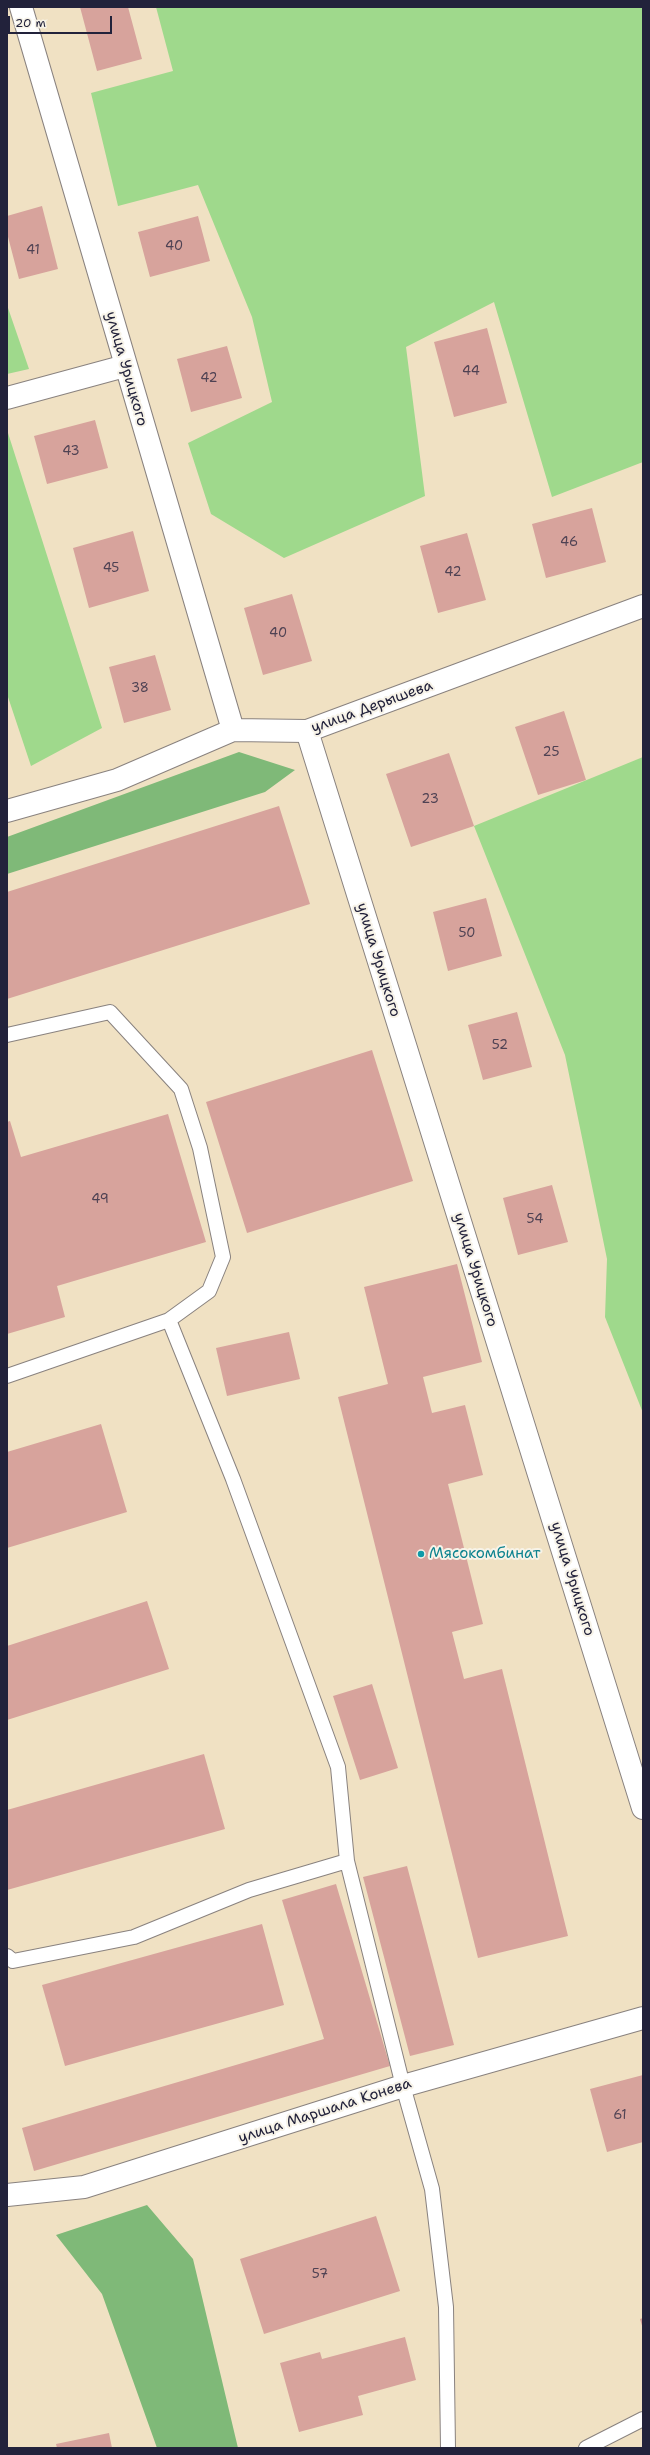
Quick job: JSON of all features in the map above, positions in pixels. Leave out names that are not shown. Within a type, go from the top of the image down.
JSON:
[{"type":"street","name":"улица Урицкого","points":[[21,7],[125,366],[233,730]]},
{"type":"street","points":[[7,398],[125,366]]},
{"type":"street","name":"улица Дерышева","points":[[7,811],[117,780],[233,730],[307,731],[643,606]]},
{"type":"street","name":"улица Урицкого","points":[[307,731],[643,1808]]},
{"type":"street","name":"улица Маршала Конева","points":[[7,2195],[84,2187],[403,2086],[643,2018]]},
{"type":"lane","points":[[7,1035],[110,1012],[181,1089],[200,1148],[223,1257],[209,1291],[169,1320],[7,1376]]},
{"type":"lane","points":[[169,1320],[232,1479],[338,1767],[347,1861],[403,2086],[432,2189],[446,2307],[448,2448]]},
{"type":"lane","points":[[7,1956],[13,1961],[134,1937],[249,1890],[347,1861]]},
{"type":"lane","points":[[586,2448],[643,2419]]},
{"type":"green space","points":[[156,7],[643,7],[643,462],[552,497],[494,302],[406,347],[425,496],[284,558],[211,514],[188,443],[272,402],[252,317],[198,185],[118,206],[91,93],[173,71]]},
{"type":"green space","points":[[7,305],[29,369],[7,374]]},
{"type":"green space","points":[[8,433],[102,728],[31,766],[7,694]]},
{"type":"green space","points":[[239,752],[295,770],[265,792],[7,874],[7,837]]},
{"type":"green space","points":[[643,757],[643,1413],[605,1317],[607,1259],[565,1055],[474,826]]},
{"type":"green space","points":[[147,2205],[193,2259],[238,2448],[157,2448],[102,2294],[56,2235]]},
{"type":"building","points":[[80,7],[128,7],[142,59],[97,71]]},
{"type":"building","points":[[42,206],[58,269],[19,279],[7,233],[7,216]]},
{"type":"building","points":[[198,216],[210,261],[150,277],[138,232]]},
{"type":"building","points":[[487,328],[507,403],[454,417],[434,342]]},
{"type":"building","points":[[227,346],[242,398],[191,412],[177,359]]},
{"type":"building","points":[[95,420],[108,468],[47,484],[34,436]]},
{"type":"building","points":[[592,508],[606,562],[546,578],[532,524]]},
{"type":"building","points":[[133,531],[149,591],[89,608],[73,548]]},
{"type":"building","points":[[467,533],[486,600],[438,613],[420,546]]},
{"type":"building","points":[[292,594],[312,661],[263,675],[244,608]]},
{"type":"building","points":[[155,655],[171,710],[124,723],[109,667]]},
{"type":"building","points":[[564,711],[586,780],[538,795],[515,727]]},
{"type":"building","points":[[449,753],[474,826],[411,847],[386,774]]},
{"type":"building","points":[[279,806],[310,904],[7,999],[7,892]]},
{"type":"building","points":[[486,898],[502,956],[448,971],[433,912]]},
{"type":"building","points":[[517,1012],[532,1067],[483,1080],[468,1025]]},
{"type":"building","points":[[372,1050],[413,1181],[247,1233],[206,1102]]},
{"type":"building","points":[[168,1114],[206,1242],[57,1286],[65,1317],[7,1334],[7,1122],[10,1121],[21,1157]]},
{"type":"building","points":[[552,1185],[568,1242],[518,1255],[503,1198]]},
{"type":"building","name":"Мясокомбинат","points":[[457,1264],[482,1362],[423,1377],[432,1413],[465,1405],[483,1475],[448,1484],[483,1624],[452,1632],[464,1679],[502,1669],[568,1936],[478,1958],[338,1397],[388,1384],[364,1287]]},
{"type":"building","points":[[289,1332],[300,1379],[227,1396],[216,1348]]},
{"type":"building","points":[[101,1424],[127,1512],[7,1548],[7,1452]]},
{"type":"building","points":[[147,1601],[169,1669],[7,1720],[7,1646]]},
{"type":"building","points":[[372,1684],[398,1768],[360,1780],[333,1696]]},
{"type":"building","points":[[204,1754],[225,1829],[7,1890],[7,1810]]},
{"type":"building","points":[[407,1866],[454,2045],[410,2056],[363,1877]]},
{"type":"building","points":[[336,1884],[390,2066],[34,2171],[22,2128],[324,2039],[282,1900]]},
{"type":"building","points":[[262,1924],[284,2005],[65,2066],[42,1985]]},
{"type":"building","points":[[643,2075],[643,2142],[607,2152],[590,2089]]},
{"type":"building","points":[[376,2216],[400,2291],[264,2334],[240,2259]]},
{"type":"building","points":[[643,2318],[643,2329],[640,2319]]},
{"type":"building","points":[[405,2337],[416,2380],[358,2396],[363,2415],[299,2432],[280,2363],[320,2352],[322,2359]]},
{"type":"building","points":[[109,2433],[112,2448],[57,2448],[56,2444]]},
{"type":"place","name":"Мясокомбинат","points":[[421,1554]]}]
